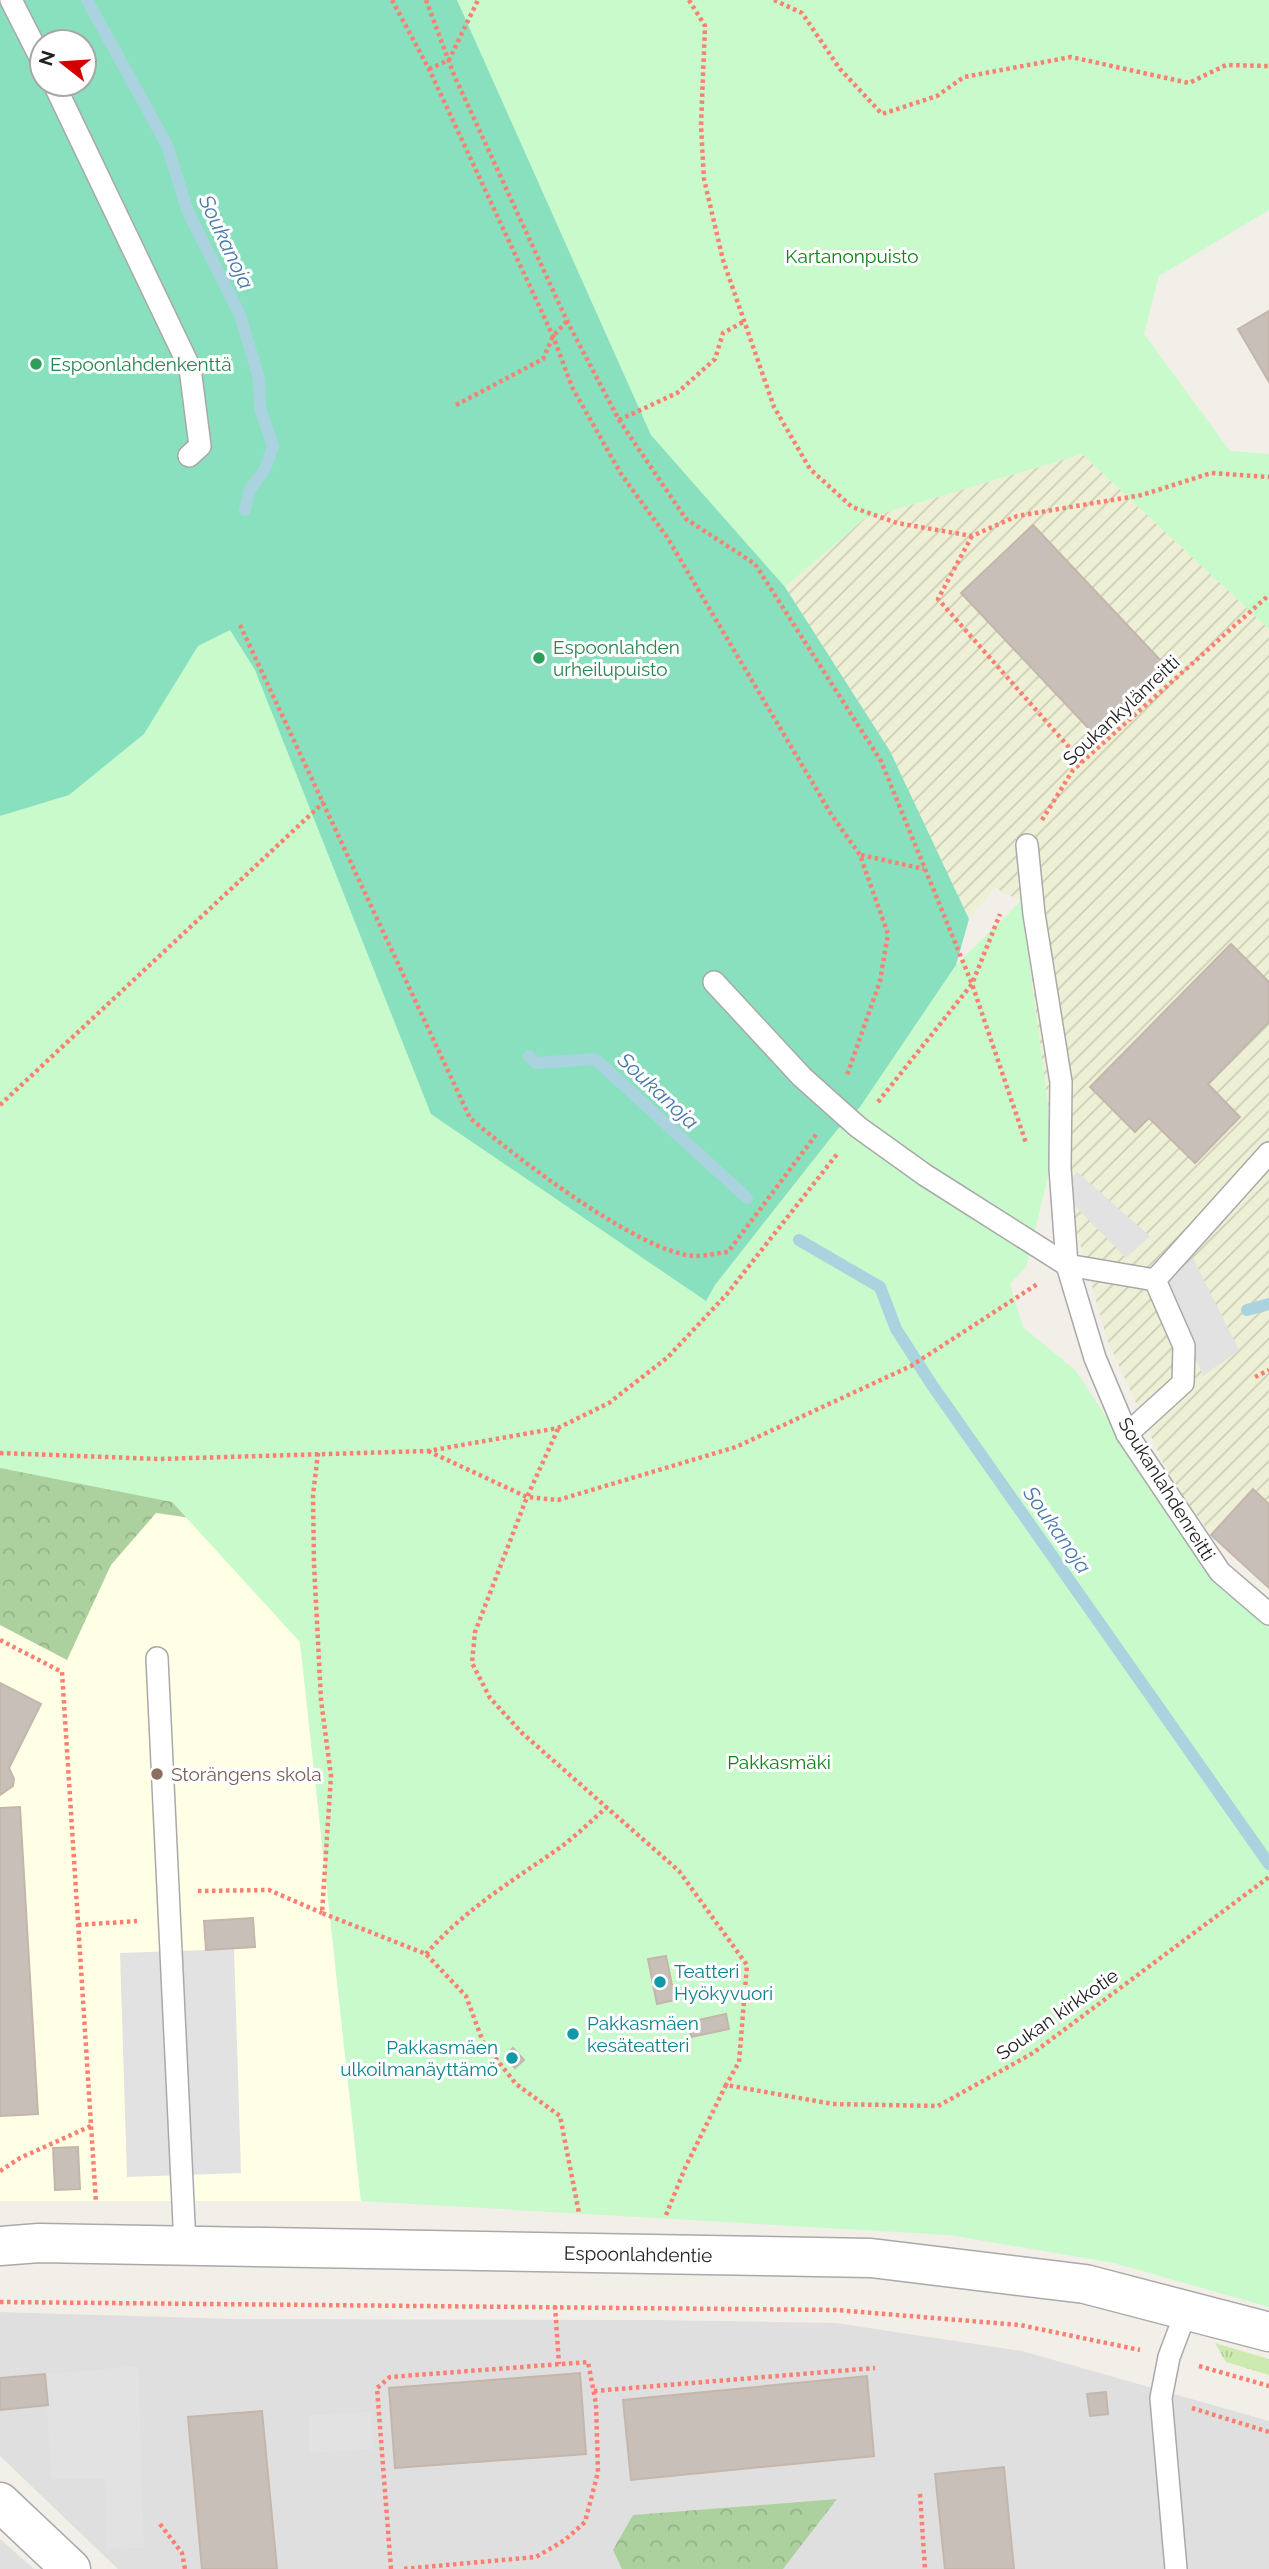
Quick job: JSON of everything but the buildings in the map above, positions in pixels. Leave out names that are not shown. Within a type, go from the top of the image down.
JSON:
[{"type":"street","name":"Espoonlahdentie","points":[[0,2246],[39,2243],[186,2245],[871,2258],[981,2269],[1085,2284],[1269,2332]]},
{"type":"street","points":[[0,2502],[71,2569]]},
{"type":"lane","points":[[11,0],[28,33]]},
{"type":"lane","points":[[61,98],[190,368],[200,446],[189,456]]},
{"type":"lane","name":"Soukanlahdenreitti","points":[[1027,845],[1034,914],[1061,1082],[1060,1168],[1067,1265],[1095,1358],[1127,1434],[1220,1572],[1269,1614]]},
{"type":"lane","points":[[714,982],[802,1077],[858,1127],[925,1175],[1067,1265],[1155,1280]]},
{"type":"lane","points":[[1155,1280],[1269,1153]]},
{"type":"lane","points":[[1127,1434],[1183,1383],[1184,1346],[1155,1280]]},
{"type":"lane","points":[[157,1658],[186,2245]]},
{"type":"lane","points":[[1176,2569],[1161,2398],[1169,2357],[1187,2309]]},
{"type":"path","points":[[240,625],[470,1118],[525,1164],[656,1246],[694,1256],[728,1252],[835,1107],[880,981],[888,934],[860,855],[831,814],[667,537],[621,474],[572,387],[553,336],[429,69],[392,0]]},
{"type":"path","points":[[426,0],[449,60],[567,321],[619,420],[685,519],[755,565],[881,761],[972,984],[1028,1150]]},
{"type":"path","points":[[429,69],[449,60],[478,0]]},
{"type":"path","points":[[689,0],[705,26],[701,126],[704,179],[723,260],[774,407],[810,469],[852,507],[897,523],[972,536],[1017,516],[1142,495],[1211,473],[1269,477]]},
{"type":"path","points":[[774,0],[802,13],[840,69],[882,114],[937,96],[964,77],[1070,57],[1189,83],[1226,65],[1269,66]]},
{"type":"path","points":[[456,405],[543,359],[553,336],[567,321]]},
{"type":"path","points":[[619,420],[677,393],[715,359],[723,333],[744,321]]},
{"type":"path","points":[[972,536],[938,599],[1082,762]]},
{"type":"path","name":"Soukankylänreitti","points":[[1027,845],[1073,770],[1269,595]]},
{"type":"path","points":[[0,1105],[324,802]]},
{"type":"path","points":[[860,855],[925,869]]},
{"type":"path","points":[[0,1452],[159,1460],[428,1451],[558,1428],[609,1403],[668,1357],[736,1283],[972,984],[1002,908]]},
{"type":"path","points":[[428,1451],[527,1497],[558,1500],[736,1447],[911,1367],[1067,1265]]},
{"type":"path","points":[[1255,1377],[1269,1370]]},
{"type":"path","points":[[558,1428],[527,1497],[475,1632],[472,1663],[491,1699],[522,1733],[679,1871],[747,1965],[739,2062],[685,2168],[664,2222],[661,2254]]},
{"type":"path","points":[[318,1453],[313,1495],[315,1577],[321,1700],[331,1776],[322,1913]]},
{"type":"path","points":[[0,1640],[62,1672],[97,2211]]},
{"type":"path","points":[[426,1954],[441,1937],[505,1884],[560,1848],[607,1807]]},
{"type":"path","name":"Soukan kirkkotie","points":[[726,2085],[833,2104],[938,2106],[1033,2053],[1269,1877]]},
{"type":"path","points":[[168,1891],[269,1890],[426,1954],[466,1996],[483,2042],[516,2084],[560,2116],[581,2220]]},
{"type":"path","points":[[78,1925],[170,1919]]},
{"type":"path","points":[[0,2171],[20,2158],[91,2126]]},
{"type":"path","points":[[0,2302],[836,2310],[1020,2325],[1169,2357],[1269,2386]]},
{"type":"path","points":[[555,2306],[559,2364]]},
{"type":"path","points":[[391,2569],[377,2388],[390,2377],[588,2362],[594,2391],[597,2472],[585,2522],[565,2540],[536,2557],[402,2569]]},
{"type":"path","points":[[594,2391],[875,2368]]},
{"type":"path","points":[[1161,2398],[1269,2432]]},
{"type":"path","points":[[920,2494],[925,2569]]},
{"type":"path","points":[[160,2524],[183,2553],[185,2569]]},
{"type":"shaded area","points":[[1082,454],[1269,629],[1269,1588],[1211,1535],[1170,1478],[1107,1339],[1054,1152],[1021,901],[995,888],[969,919],[890,751],[785,587],[864,519]]},
{"type":"shaded area","points":[[1077,1172],[1150,1236],[1126,1258],[1062,1193]]},
{"type":"shaded area","points":[[1193,1258],[1239,1350],[1203,1376],[1165,1283]]},
{"type":"shaded area","name":"Storängens skola","points":[[0,1468],[172,1501],[300,1642],[361,2201],[0,2201]]},
{"type":"shaded area","points":[[234,1949],[241,2173],[127,2177],[120,1953]]},
{"type":"shaded area","points":[[0,2312],[232,2319],[836,2323],[1022,2351],[1269,2421],[1269,2569],[118,2569],[0,2456]]},
{"type":"shaded area","points":[[138,2366],[144,2548],[106,2549],[105,2479],[51,2479],[45,2374]]},
{"type":"shaded area","points":[[371,2412],[373,2449],[310,2453],[309,2415]]},
{"type":"shaded area","points":[[0,2539],[34,2569],[0,2569]]},
{"type":"green space","name":"Espoonlahden urheilupuisto","points":[[0,0],[457,0],[651,435],[785,587],[890,751],[969,919],[956,965],[860,1107],[837,1130],[715,1285],[706,1301],[431,1114],[255,670],[230,630],[198,646],[144,734],[69,795],[0,816]]},
{"type":"green space","name":"Kartanonpuisto","points":[[457,0],[1269,0],[1269,210],[1159,276],[1144,334],[1230,451],[1269,454],[1269,629],[1082,454],[864,519],[785,587],[651,435]]},
{"type":"green space","name":"Pakkasmäki","points":[[230,629],[643,1257],[706,1301],[715,1285],[837,1130],[860,1107],[956,965],[1021,901],[1054,1152],[1026,1267],[1010,1284],[1023,1327],[1076,1371],[1204,1566],[1269,1627],[1269,2307],[1114,2263],[949,2235],[361,2201],[300,1642],[172,1502],[0,1468],[0,816],[69,794],[144,734],[197,643]]},
{"type":"green space","points":[[0,1461],[434,1552],[156,1513],[111,1565],[67,1660],[0,1625]]},
{"type":"green space","points":[[1215,2343],[1269,2359],[1269,2375],[1226,2362]]},
{"type":"green space","points":[[837,2499],[783,2569],[622,2569],[613,2550],[633,2515]]},
{"type":"waterway","name":"Soukanoja","points":[[87,0],[167,145],[188,212],[240,315],[259,379],[260,408],[273,446],[265,469],[249,491],[245,510]]},
{"type":"waterway","name":"Soukanoja","points":[[529,1056],[536,1063],[595,1059],[747,1198]]},
{"type":"waterway","name":"Soukanoja","points":[[799,1240],[880,1287],[896,1329],[932,1385],[1269,1864]]},
{"type":"waterway","points":[[1247,1310],[1269,1304]]},
{"type":"place","name":"Espoonlahdenkenttä","points":[[36,364]]},
{"type":"place","name":"Espoonlahden urheilupuisto","points":[[539,658]]},
{"type":"place","name":"Storängens skola","points":[[157,1774]]},
{"type":"place","name":"Teatteri Hyökyvuori","points":[[660,1982]]},
{"type":"place","name":"Pakkasmäen kesäteatteri","points":[[573,2034]]},
{"type":"place","name":"Pakkasmäen ulkoilmanäyttämö","points":[[512,2058]]}]
